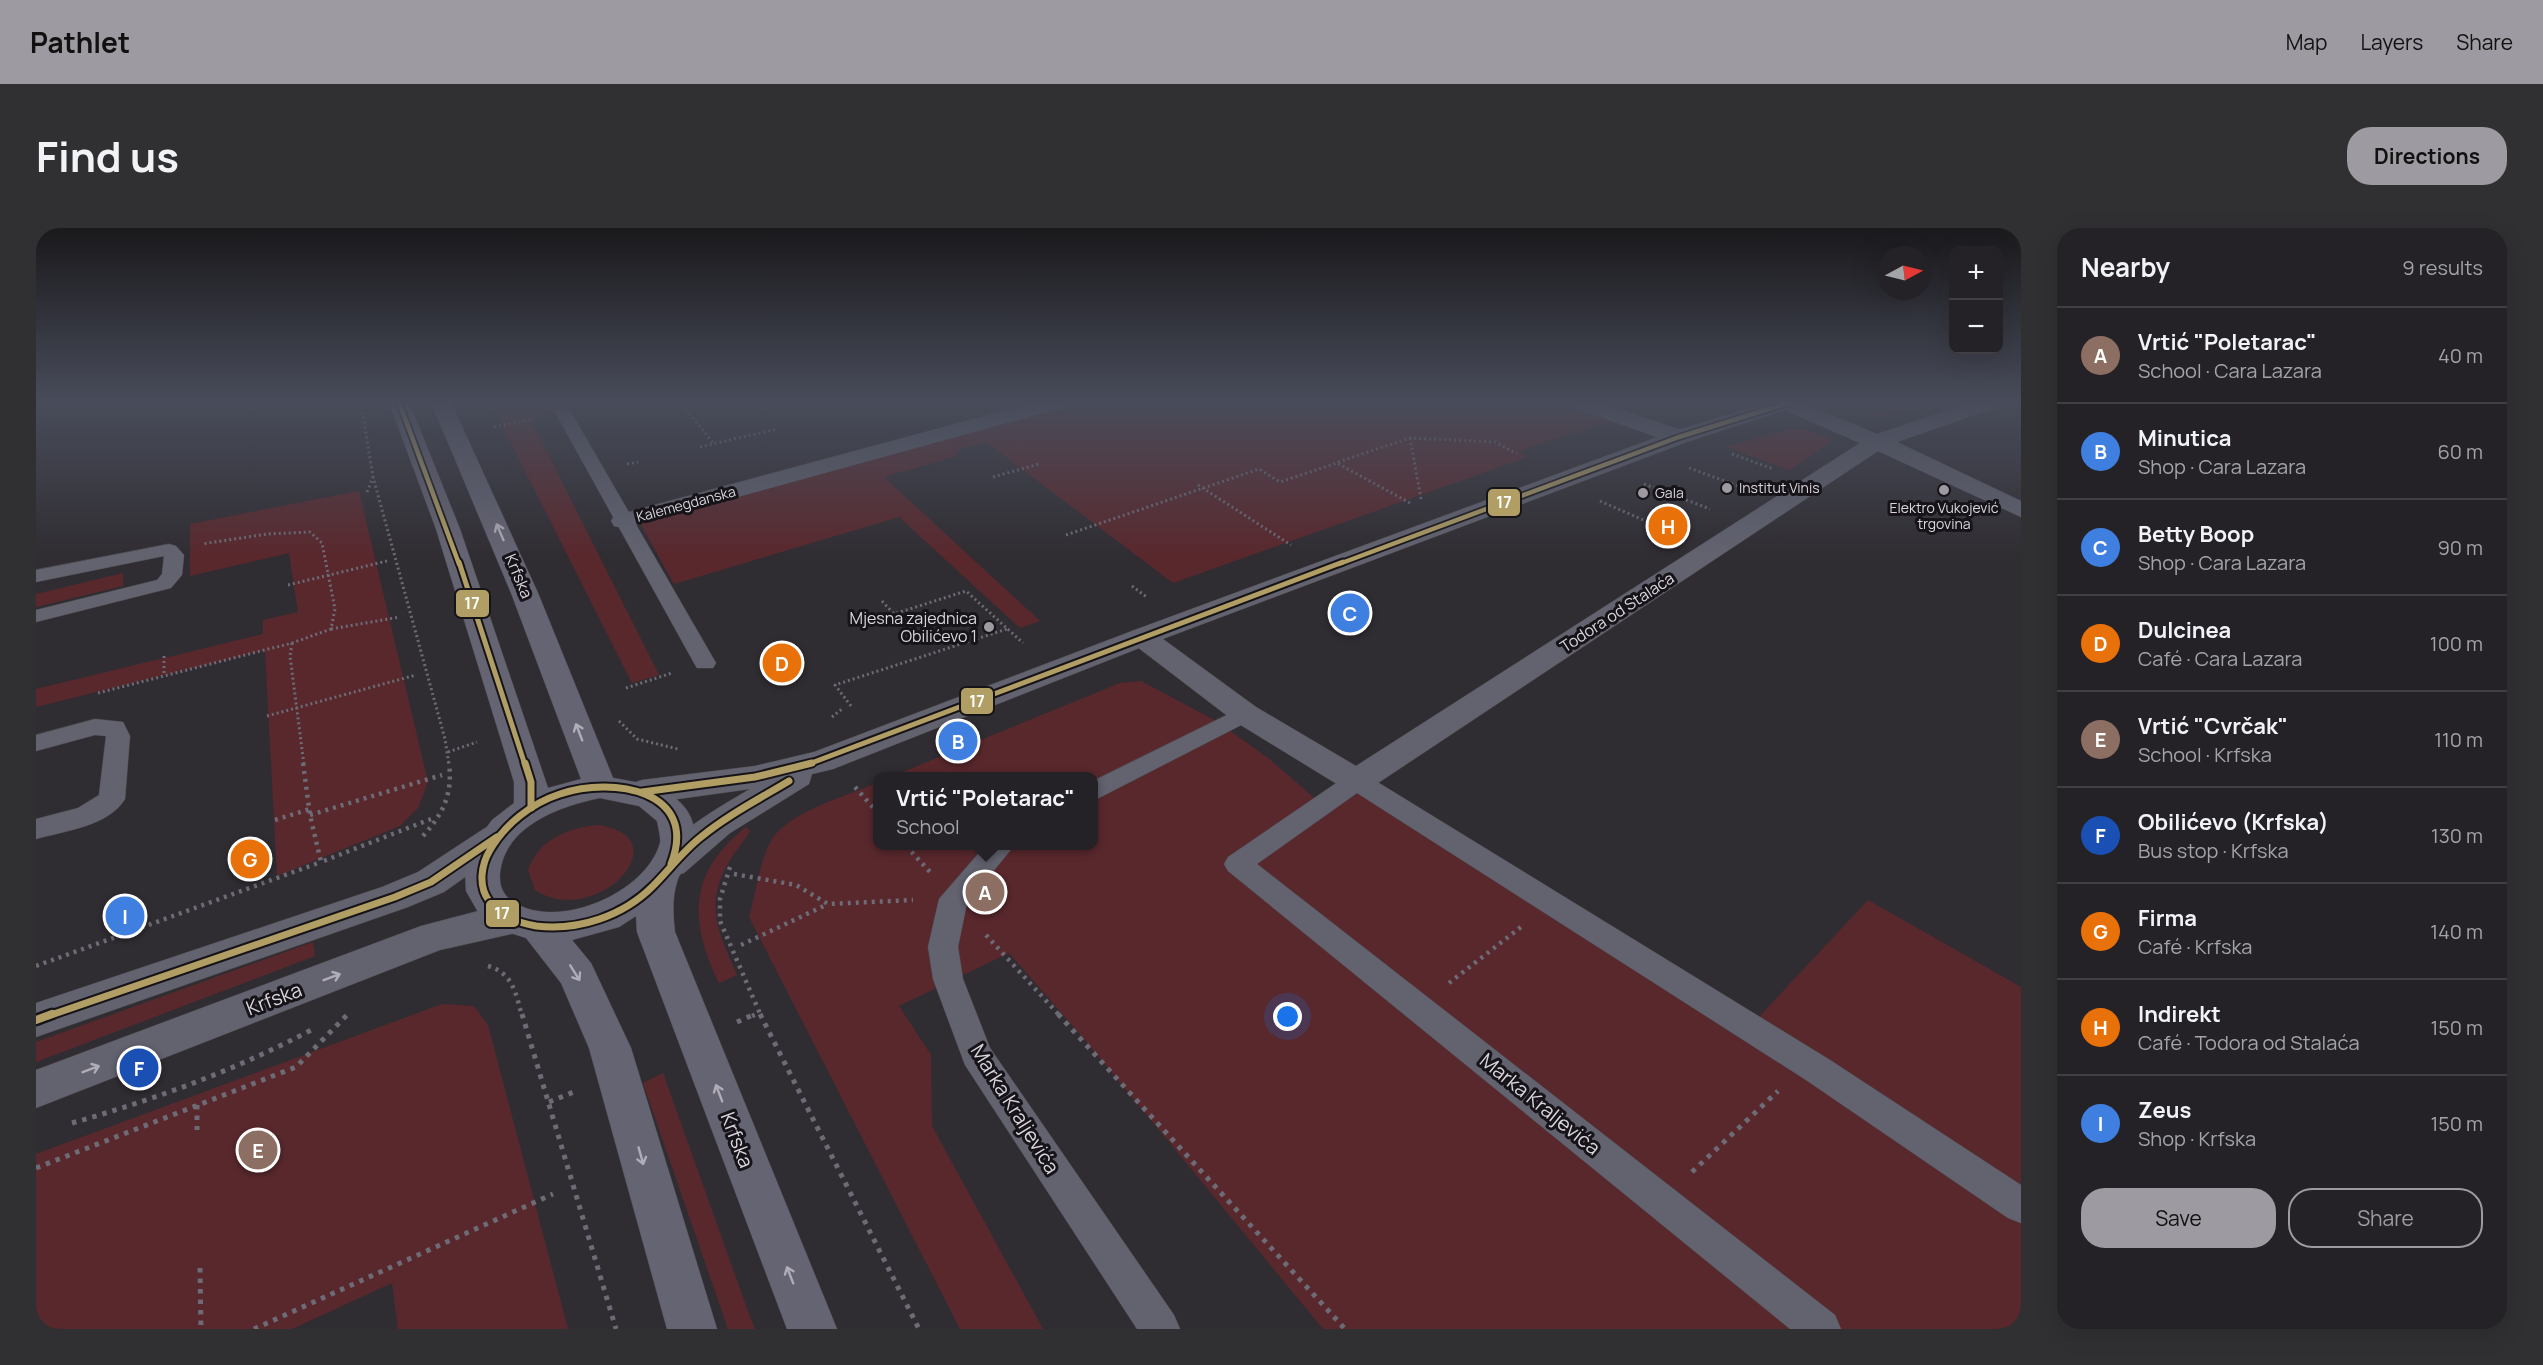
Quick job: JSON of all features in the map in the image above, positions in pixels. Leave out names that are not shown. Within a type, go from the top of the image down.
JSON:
[{"type":"main road","points":[[419,453],[448,529],[531,782],[531,808]]},
{"type":"main road","name":"Krfska","points":[[465,453],[537,619],[600,787]]},
{"type":"main road","points":[[527,924],[573,925],[595,920],[641,897],[665,872],[677,846],[678,829],[672,813],[662,802],[642,792],[600,787],[553,798],[531,808],[511,822],[497,837],[481,871],[482,887],[489,902],[498,911],[527,924],[577,974],[610,1048],[692,1329]]},
{"type":"main road","name":"Krfska","points":[[665,872],[654,908],[656,932],[812,1329]]},
{"type":"street","name":"Kalemegdanska","points":[[623,521],[872,453]]},
{"type":"street","points":[[642,792],[755,777],[822,761],[1142,637],[1635,453]]},
{"type":"street","name":"Todora od Stalaća","points":[[1356,781],[1859,453]]},
{"type":"street","points":[[1900,453],[2021,510]]},
{"type":"street","points":[[1142,637],[1245,714],[1356,781]]},
{"type":"street","points":[[665,872],[718,824],[822,761]]},
{"type":"street","points":[[36,1020],[395,897],[430,882],[497,837]]},
{"type":"street","name":"Krfska","points":[[36,1089],[434,937],[482,925],[527,924]]},
{"type":"lane","name":"Kalemegdanska","points":[[586,453],[705,663]]},
{"type":"lane","points":[[36,576],[154,550],[169,550],[174,555],[172,575],[164,584],[36,616]]},
{"type":"lane","points":[[1098,789],[1245,714]]},
{"type":"lane","points":[[36,743],[95,727],[114,728],[118,736],[112,799],[87,814],[36,829]]},
{"type":"lane","points":[[1356,781],[1807,1063],[2021,1206]]},
{"type":"lane","name":"Marka Kraljevića","points":[[1356,781],[1238,864],[1821,1329]]},
{"type":"lane","points":[[953,898],[996,850]]},
{"type":"lane","name":"Marka Kraljevića","points":[[953,898],[943,947],[948,979],[976,1055],[1160,1329]]},
{"type":"path","points":[[370,453],[373,477],[379,490],[448,752],[452,784],[448,804],[420,840]]},
{"type":"path","points":[[1066,535],[1259,469],[1280,482],[1365,453]]},
{"type":"path","points":[[1413,453],[1421,501]]},
{"type":"path","points":[[1728,453],[1813,484]]},
{"type":"path","points":[[1337,463],[1411,504]]},
{"type":"path","points":[[993,477],[1039,464]]},
{"type":"path","points":[[1687,468],[1748,490]]},
{"type":"path","points":[[367,492],[373,477]]},
{"type":"path","points":[[1635,481],[1716,511]]},
{"type":"path","points":[[1198,485],[1293,546]]},
{"type":"path","points":[[1594,499],[1679,535]]},
{"type":"path","points":[[169,550],[267,534],[310,532],[322,543],[335,609],[335,618],[330,629]]},
{"type":"path","points":[[288,585],[387,561]]},
{"type":"path","points":[[1132,586],[1148,598]]},
{"type":"path","points":[[879,624],[875,620],[966,591],[1023,644]]},
{"type":"path","points":[[882,601],[894,614]]},
{"type":"path","points":[[90,695],[292,643],[330,629],[400,617]]},
{"type":"path","points":[[850,706],[835,685],[1007,629]]},
{"type":"path","points":[[292,643],[290,656],[310,815],[321,862]]},
{"type":"path","points":[[164,656],[164,676]]},
{"type":"path","points":[[626,688],[705,663]]},
{"type":"path","points":[[267,716],[416,675]]},
{"type":"path","points":[[618,718],[628,733],[643,742],[684,750]]},
{"type":"path","points":[[448,752],[464,746]]},
{"type":"path","points":[[310,815],[442,775]]},
{"type":"path","points":[[855,787],[873,807]]},
{"type":"path","points":[[275,820],[310,809]]},
{"type":"path","points":[[36,966],[321,862],[431,819]]},
{"type":"path","points":[[731,862],[720,899],[720,921],[748,991],[919,1329]]},
{"type":"path","points":[[734,874],[780,881],[818,893],[828,904]]},
{"type":"path","points":[[741,945],[828,904],[953,898],[1345,1329]]},
{"type":"path","points":[[1418,1008],[1552,902]]},
{"type":"path","points":[[479,964],[499,969],[508,975],[513,985],[616,1329]]},
{"type":"path","points":[[36,1168],[296,1067],[349,1010],[338,1015]]},
{"type":"path","points":[[69,1124],[112,1112],[267,1054],[318,1026]]},
{"type":"path","points":[[1661,1201],[1807,1063]]},
{"type":"path","points":[[197,1105],[197,1130]]},
{"type":"path","points":[[254,1329],[553,1194]]},
{"type":"path","points":[[200,1268],[201,1329]]},
{"type":"shaded area","points":[[516,453],[548,453],[659,675],[632,683]]},
{"type":"shaded area","points":[[892,453],[957,453],[954,457],[884,477],[1040,621],[1020,628],[899,517],[674,584],[640,523]]},
{"type":"shaded area","points":[[1001,453],[1523,453],[1528,457],[1173,583]]},
{"type":"shaded area","points":[[1744,453],[1814,453],[1789,470]]},
{"type":"shaded area","points":[[359,491],[428,782],[418,808],[400,826],[277,876],[265,650],[36,707],[36,689],[263,634],[263,620],[298,612],[289,553],[190,576],[190,524]]},
{"type":"shaded area","points":[[123,573],[123,586],[36,607],[36,594]]},
{"type":"shaded area","points":[[1141,681],[1218,722],[1268,758],[1318,801],[1227,866],[1800,1329],[1323,1329],[1085,1040],[1009,953],[899,1006],[931,1055],[932,1126],[1043,1329],[960,1329],[749,917],[761,868],[771,841],[790,822],[819,806],[873,785],[873,850],[1098,850],[1098,772],[903,772],[1120,683]]},
{"type":"shaded area","points":[[1360,788],[2021,1212],[2021,1329],[1830,1329],[1249,867]]},
{"type":"shaded area","points":[[598,825],[622,833],[633,846],[632,861],[621,877],[604,890],[583,898],[559,899],[535,890],[528,870],[539,850],[566,832]]},
{"type":"shaded area","points":[[746,827],[750,831],[722,874],[717,890],[716,917],[719,931],[737,975],[719,983],[702,939],[699,919],[700,899],[704,880],[713,862],[727,844]]},
{"type":"shaded area","points":[[1868,900],[2021,987],[2021,1192],[1758,1018]]},
{"type":"shaded area","points":[[313,942],[315,956],[36,1062],[36,1042]]},
{"type":"shaded area","points":[[442,1004],[474,1006],[488,1025],[568,1329],[398,1329],[392,1283],[292,1329],[36,1329],[36,1154]]},
{"type":"shaded area","points":[[663,1073],[755,1329],[728,1329],[643,1083]]},
{"type":"transit line","name":"17","points":[[419,453],[448,529],[531,782],[531,808]]},
{"type":"transit line","name":"17","points":[[642,792],[755,777],[822,761],[1142,637],[1635,453]]},
{"type":"transit line","name":"17","points":[[671,864],[678,833],[674,816],[664,804],[649,795],[631,790],[593,788],[560,794],[520,816],[496,840],[487,856],[482,882],[483,889],[493,906],[508,917],[546,927],[590,922],[619,911],[643,895],[711,829],[789,781]]},
{"type":"transit line","name":"17","points":[[36,1020],[395,897],[431,882],[497,837]]},
{"type":"place","name":"Institut Vinis","points":[[1727,488]]},
{"type":"place","name":"Elektro Vukojević trgovina","points":[[1944,490]]},
{"type":"place","name":"Gala","points":[[1643,493]]},
{"type":"place","name":"Indirekt","points":[[1668,526]]},
{"type":"place","name":"Betty Boop","points":[[1350,613]]},
{"type":"place","name":"Mjesna zajednica Obilićevo 1","points":[[989,627]]},
{"type":"place","name":"Dulcinea","points":[[782,663]]},
{"type":"place","name":"Minutica","points":[[958,741]]},
{"type":"place","name":"Firma","points":[[250,859]]},
{"type":"place","name":"Vrtić \"Poletarac\"","points":[[985,892]]},
{"type":"place","name":"Zeus","points":[[125,916]]},
{"type":"place","name":"Obilićevo (Krfska)","points":[[139,1068]]},
{"type":"place","name":"Vrtić \"Cvrčak\"","points":[[258,1150]]}]
